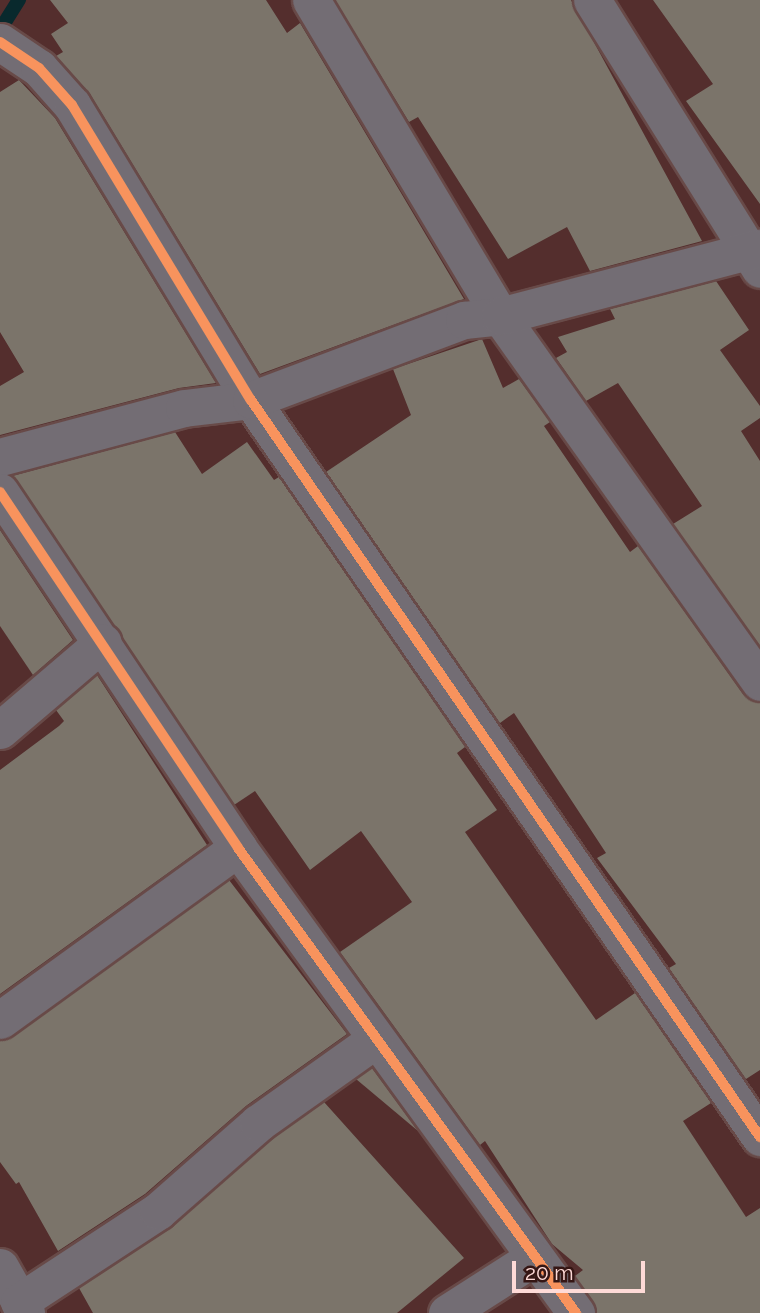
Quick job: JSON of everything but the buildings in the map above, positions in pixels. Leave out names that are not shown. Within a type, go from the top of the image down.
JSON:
[{"type":"street","points":[[310,0],[500,316],[760,682]]},
{"type":"street","points":[[0,457],[184,408],[251,400],[464,320],[500,316],[756,256],[592,0]]},
{"type":"street","points":[[1,42],[39,68],[72,105],[251,400],[760,1137]]},
{"type":"street","points":[[0,492],[239,848],[375,1040],[576,1313]]},
{"type":"street","points":[[0,730],[103,642]]},
{"type":"street","points":[[0,1020],[239,848]]},
{"type":"street","points":[[0,1267],[23,1308],[158,1211],[258,1123],[375,1040]]},
{"type":"street","points":[[447,1313],[533,1258]]},
{"type":"waterway","points":[[0,30],[19,0]]},
{"type":"cycle path","points":[[0,42],[39,68],[72,105],[251,400],[760,1137]]},
{"type":"cycle path","points":[[0,492],[238,848],[576,1313]]}]
